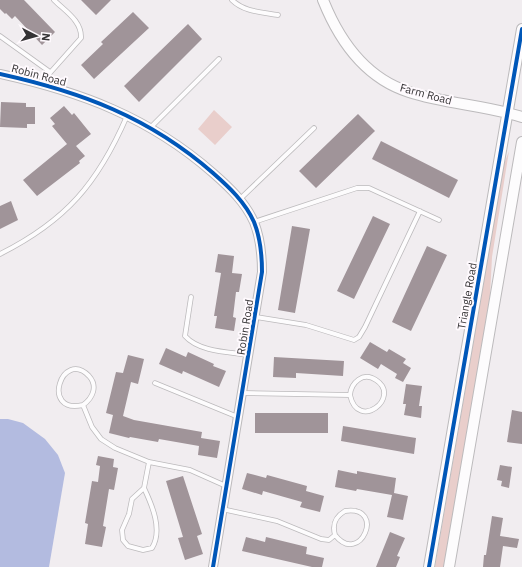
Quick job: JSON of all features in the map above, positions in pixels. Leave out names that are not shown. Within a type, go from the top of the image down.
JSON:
[{"type":"street","name":"Farm Road","points":[[323,0],[333,24],[345,44],[365,66],[398,88],[409,92],[507,112],[522,117]]},
{"type":"street","name":"Triangle Road","points":[[429,567],[522,29]]},
{"type":"street","name":"Robin Road","points":[[0,74],[41,83],[99,102],[151,127],[204,165],[240,199],[254,222],[262,254],[262,272],[256,317],[213,567]]},
{"type":"street","points":[[449,567],[522,142]]},
{"type":"lane","points":[[41,83],[81,38],[81,30],[76,21],[54,0]]},
{"type":"lane","points":[[232,0],[237,5],[250,11],[278,15]]},
{"type":"lane","points":[[0,36],[50,72]]},
{"type":"lane","points":[[151,127],[219,59]]},
{"type":"lane","points":[[0,254],[39,232],[65,212],[83,193],[98,172],[128,116]]},
{"type":"lane","points":[[240,199],[314,128]]},
{"type":"lane","points":[[254,222],[357,188],[369,188],[439,220]]},
{"type":"lane","points":[[256,317],[306,325],[354,340],[359,337],[420,211]]},
{"type":"lane","points":[[191,297],[185,336],[191,342],[201,347],[249,355]]},
{"type":"lane","points":[[70,371],[82,371],[92,379],[94,384],[92,396],[83,405],[77,406],[66,403],[59,394],[58,389],[61,378],[70,371]]},
{"type":"lane","points":[[366,377],[372,378],[381,384],[384,394],[381,404],[377,408],[367,411],[357,408],[351,400],[350,395],[356,381],[366,377]]},
{"type":"lane","points":[[155,383],[239,417]]},
{"type":"lane","points":[[243,393],[350,395]]},
{"type":"lane","points":[[83,405],[92,427],[101,439],[115,448],[149,462],[190,470],[226,486]]},
{"type":"lane","points":[[144,488],[132,499],[122,530],[123,540],[128,546],[143,550],[152,548],[156,542],[157,533],[151,503],[144,488],[149,462]]},
{"type":"lane","points":[[222,509],[278,521],[321,539],[329,540],[335,536]]},
{"type":"lane","points":[[345,511],[357,512],[366,519],[368,530],[366,535],[359,543],[348,545],[343,543],[335,536],[334,524],[336,519],[345,511]]},
{"type":"shaded area","points":[[214,110],[232,127],[215,145],[198,129]]},
{"type":"shaded area","points":[[509,151],[492,257],[490,296],[444,567],[435,567],[504,164]]},
{"type":"water","points":[[0,419],[8,419],[23,423],[45,439],[58,455],[65,473],[49,567],[0,567]]},
{"type":"building","points":[[0,0],[24,0],[55,32],[42,45],[15,16],[12,19],[0,9]]},
{"type":"building","points":[[81,0],[111,0],[96,15]]},
{"type":"building","points":[[133,12],[149,28],[94,79],[81,65],[103,44],[101,42]]},
{"type":"building","points":[[188,24],[202,39],[139,102],[124,86]]},
{"type":"building","points":[[1,102],[26,103],[26,107],[35,107],[35,124],[27,124],[27,128],[0,127]]},
{"type":"building","points":[[64,106],[72,115],[74,113],[91,134],[76,146],[85,156],[79,161],[80,163],[37,196],[23,180],[67,144],[52,126],[55,124],[50,118]]},
{"type":"building","points":[[358,114],[375,131],[316,188],[299,171]]},
{"type":"building","points":[[381,141],[458,180],[449,198],[372,159]]},
{"type":"building","points":[[11,201],[18,220],[0,229],[0,206]]},
{"type":"building","points":[[373,216],[390,224],[354,299],[337,291]]},
{"type":"building","points":[[292,226],[310,229],[295,313],[278,310]]},
{"type":"building","points":[[427,246],[447,255],[411,331],[392,322]]},
{"type":"building","points":[[218,254],[234,256],[232,273],[242,274],[239,292],[236,292],[233,317],[236,318],[234,331],[215,328],[217,316],[214,316],[221,273],[215,272]]},
{"type":"building","points":[[370,342],[387,352],[389,349],[406,359],[403,363],[411,368],[403,382],[395,378],[397,374],[381,364],[378,369],[360,358]]},
{"type":"building","points":[[166,348],[186,357],[188,352],[214,364],[213,366],[226,371],[219,387],[183,371],[182,374],[159,364]]},
{"type":"building","points":[[128,355],[144,359],[138,384],[131,382],[123,416],[134,420],[202,432],[201,438],[220,441],[217,458],[198,455],[199,446],[159,439],[158,442],[129,438],[109,433],[113,415],[106,413],[116,372],[123,373]]},
{"type":"building","points":[[274,357],[344,361],[343,376],[296,373],[296,378],[273,377]]},
{"type":"building","points":[[406,384],[422,386],[419,406],[422,406],[421,418],[404,415],[406,404],[403,404]]},
{"type":"building","points":[[512,410],[522,412],[522,444],[507,442]]},
{"type":"building","points":[[255,413],[328,413],[328,433],[255,433]]},
{"type":"building","points":[[343,426],[416,438],[414,454],[341,441]]},
{"type":"building","points":[[98,456],[114,459],[113,467],[118,468],[114,490],[109,489],[103,526],[106,527],[102,547],[85,544],[88,524],[85,523],[92,481],[98,482],[100,466],[96,465]]},
{"type":"building","points":[[500,465],[512,467],[509,488],[501,486],[502,481],[497,480]]},
{"type":"building","points":[[338,470],[357,474],[357,471],[396,478],[394,493],[408,496],[403,520],[387,517],[392,495],[335,487]]},
{"type":"building","points":[[247,473],[266,478],[267,475],[307,486],[306,491],[324,496],[320,512],[300,507],[302,502],[263,491],[262,495],[242,489]]},
{"type":"building","points":[[183,476],[202,534],[197,536],[203,554],[185,560],[178,538],[183,537],[166,481]]},
{"type":"building","points":[[492,516],[503,518],[500,536],[519,539],[517,548],[503,546],[500,567],[483,567],[484,555],[486,555]]},
{"type":"building","points":[[390,532],[405,538],[397,556],[400,557],[396,567],[376,567]]},
{"type":"building","points":[[246,537],[265,542],[266,537],[307,547],[306,554],[324,558],[322,567],[312,567],[242,551]]},
{"type":"cycle path","points":[[429,567],[522,29]]},
{"type":"cycle path","points":[[0,74],[30,81],[86,98],[113,109],[164,136],[189,153],[225,184],[241,201],[254,222],[260,246],[262,272],[213,567]]}]
